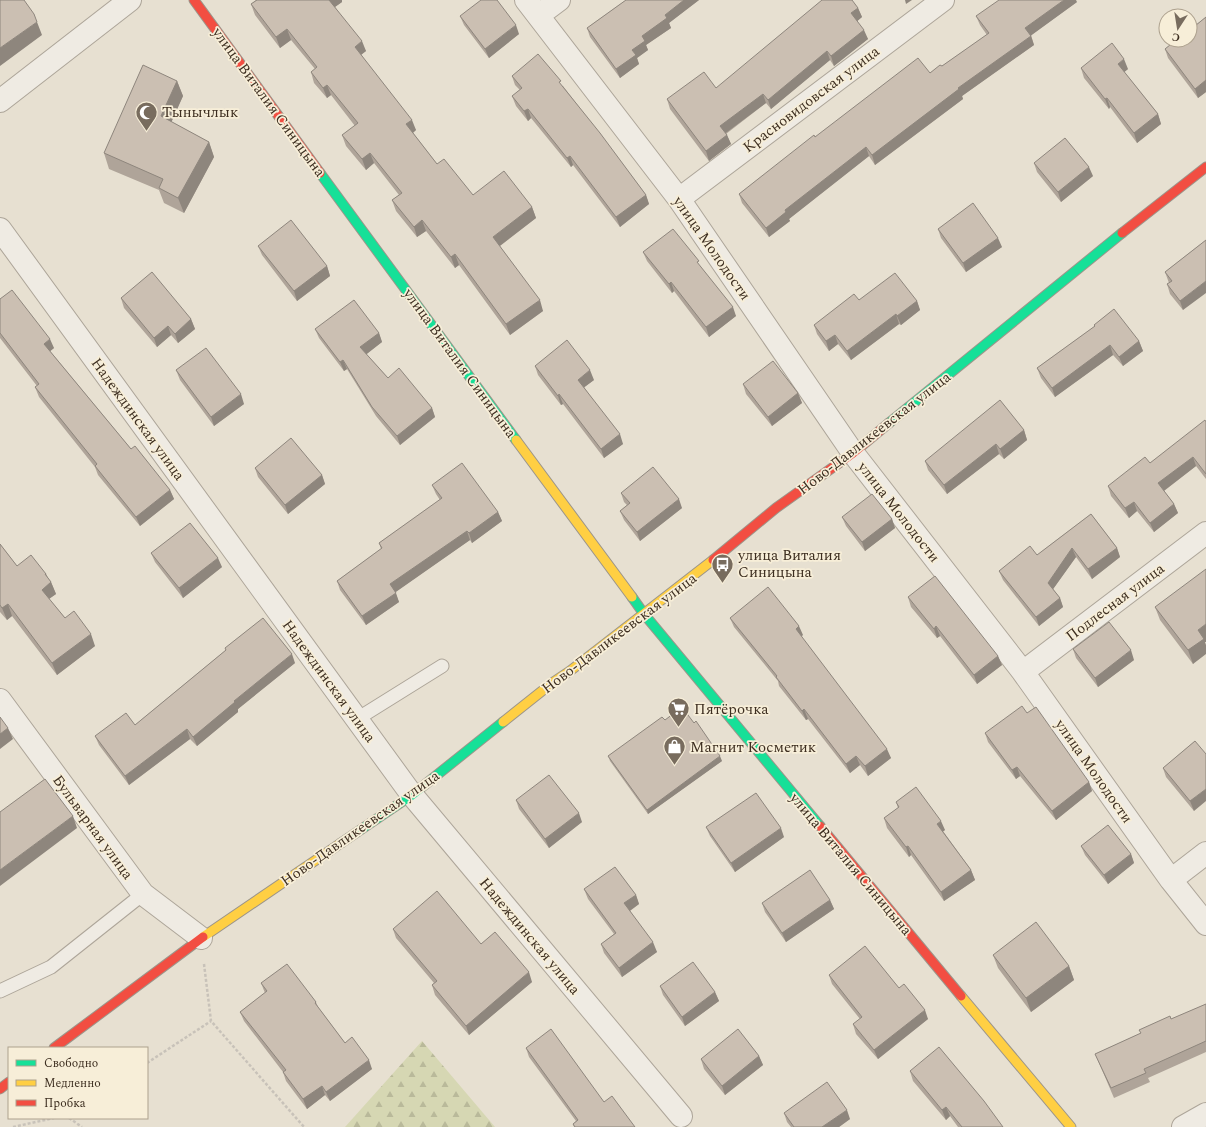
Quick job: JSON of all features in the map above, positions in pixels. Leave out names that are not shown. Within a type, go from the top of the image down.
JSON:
[{"type":"street","points":[[0,101],[130,0]]},
{"type":"street","name":"улица Виталия Синицына","points":[[194,0],[644,614],[1065,1124]]},
{"type":"street","points":[[533,8],[559,0]]},
{"type":"street","name":"Красновидовская улица","points":[[678,199],[944,0]]},
{"type":"street","name":"улица Молодости","points":[[533,8],[678,199],[853,453],[1023,672],[1171,880],[1206,924]]},
{"type":"street","name":"Ново-Давликеевская улица","points":[[55,1047],[201,938],[412,794],[552,683],[570,671],[714,560],[776,508],[853,453],[1131,225],[1206,167]]},
{"type":"street","name":"Надеждинская улица","points":[[0,229],[412,794],[681,1116]]},
{"type":"street","name":"Подлесная улица","points":[[1023,672],[1206,533]]},
{"type":"street","name":"Бульварная улица","points":[[0,700],[143,894],[201,938]]},
{"type":"street","points":[[1171,880],[1206,853]]},
{"type":"street","points":[[0,1089],[8,1083]]},
{"type":"street","points":[[1183,1127],[1206,1114]]},
{"type":"lane","points":[[357,719],[442,666]]},
{"type":"lane","points":[[0,991],[51,968],[143,894]]},
{"type":"path","points":[[201,938],[211,1021],[304,1127]]},
{"type":"path","points":[[148,1061],[211,1021]]},
{"type":"path","points":[[13,1127],[49,1119]]},
{"type":"path","points":[[70,1119],[82,1127]]},
{"type":"green space","points":[[422,1041],[495,1127],[345,1127]]},
{"type":"building","points":[[0,0],[24,0],[34,14],[37,22],[0,48]]},
{"type":"building","points":[[257,0],[329,0],[362,41],[355,47],[412,120],[406,124],[437,164],[444,159],[473,195],[504,171],[532,207],[493,237],[540,300],[506,324],[455,254],[451,257],[422,220],[414,227],[392,200],[402,193],[370,153],[362,159],[342,135],[358,123],[327,85],[323,88],[311,72],[317,67],[287,29],[276,37],[251,4]]},
{"type":"building","points":[[481,0],[497,0],[516,25],[485,49],[460,16]]},
{"type":"building","points":[[626,0],[684,0],[665,15],[667,18],[642,36],[645,41],[632,50],[636,55],[616,69],[587,28]]},
{"type":"building","points":[[822,0],[852,0],[858,8],[851,13],[864,30],[831,56],[827,51],[768,100],[763,94],[720,126],[727,135],[706,151],[667,99],[704,72],[716,88]]},
{"type":"building","points":[[999,0],[1064,0],[1025,28],[1031,36],[958,88],[959,89],[872,155],[866,147],[785,210],[786,212],[766,228],[739,194],[814,135],[815,137],[918,58],[930,73],[989,33],[976,16]]},
{"type":"building","points":[[1206,17],[1206,80],[1195,89],[1165,49],[1198,48],[1198,24]]},
{"type":"building","points":[[1112,43],[1124,59],[1118,64],[1158,114],[1134,133],[1081,68]]},
{"type":"building","points":[[538,54],[561,81],[559,82],[600,133],[646,195],[616,217],[570,156],[567,158],[528,109],[524,111],[512,96],[522,88],[512,76]]},
{"type":"building","points":[[143,65],[177,81],[161,116],[209,142],[178,198],[159,188],[163,179],[104,153]]},
{"type":"building","points":[[1065,138],[1089,167],[1058,192],[1034,163]]},
{"type":"building","points":[[973,203],[998,238],[963,263],[938,229]]},
{"type":"building","points":[[291,220],[327,266],[294,291],[258,246]]},
{"type":"building","points":[[673,229],[733,307],[706,327],[671,282],[669,284],[643,252]]},
{"type":"building","points":[[1206,240],[1206,281],[1180,301],[1167,284],[1172,281],[1165,272]]},
{"type":"building","points":[[152,272],[191,319],[175,334],[168,326],[154,338],[121,298]]},
{"type":"building","points":[[895,273],[917,301],[897,316],[896,314],[847,351],[835,335],[826,341],[814,325],[854,294],[859,300]]},
{"type":"building","points":[[12,290],[50,339],[44,344],[131,449],[135,446],[170,490],[136,517],[95,466],[97,464],[35,387],[39,384],[0,333],[0,299]]},
{"type":"building","points":[[354,300],[379,333],[360,347],[388,378],[399,368],[432,408],[397,436],[372,407],[343,360],[340,362],[315,329]]},
{"type":"building","points":[[1114,309],[1139,341],[1119,357],[1110,345],[1052,388],[1037,368],[1095,326],[1094,325]]},
{"type":"building","points":[[567,340],[590,370],[578,380],[620,434],[601,449],[559,394],[558,396],[535,366]]},
{"type":"building","points":[[206,348],[241,394],[211,417],[176,370]]},
{"type":"building","points":[[773,361],[798,393],[768,417],[743,384]]},
{"type":"building","points":[[1000,400],[1024,430],[1000,449],[996,444],[944,485],[925,461]]},
{"type":"building","points":[[1205,420],[1206,474],[1193,457],[1158,483],[1174,504],[1150,523],[1134,502],[1125,508],[1108,486],[1145,457],[1150,463]]},
{"type":"building","points":[[291,438],[322,475],[285,505],[255,468]]},
{"type":"building","points":[[462,463],[498,512],[469,533],[467,531],[390,584],[396,593],[362,616],[337,581],[382,548],[379,543],[442,498],[432,485]]},
{"type":"building","points":[[653,467],[679,499],[637,532],[620,511],[630,503],[621,493]]},
{"type":"building","points":[[872,494],[892,519],[862,542],[842,517]]},
{"type":"building","points":[[1091,514],[1117,548],[1088,569],[1072,548],[1048,583],[1060,598],[1036,617],[999,571],[1030,546],[1037,555]]},
{"type":"building","points":[[190,523],[218,558],[179,588],[151,553]]},
{"type":"building","points":[[0,544],[17,566],[31,555],[51,582],[42,590],[65,618],[74,611],[91,634],[52,663],[8,604],[2,608],[0,605]]},
{"type":"building","points":[[1206,569],[1206,624],[1198,630],[1204,639],[1188,650],[1155,607]]},
{"type":"building","points":[[935,576],[998,656],[974,675],[936,626],[934,629],[908,597]]},
{"type":"building","points":[[768,587],[799,626],[796,629],[887,749],[865,766],[856,756],[846,764],[804,709],[802,711],[776,677],[777,676],[730,618]]},
{"type":"building","points":[[263,618],[292,654],[234,701],[235,702],[193,737],[187,729],[125,776],[95,736],[126,713],[135,725],[226,650],[225,648]]},
{"type":"building","points":[[1109,622],[1131,650],[1095,678],[1073,649]]},
{"type":"building","points":[[1022,706],[1027,713],[1036,707],[1089,782],[1052,811],[1017,767],[1012,770],[985,733]]},
{"type":"building","points":[[682,707],[694,723],[696,721],[720,756],[647,810],[608,756],[662,717],[665,720]]},
{"type":"building","points":[[0,717],[8,728],[0,734]]},
{"type":"building","points":[[1195,741],[1206,754],[1206,789],[1190,801],[1163,768]]},
{"type":"building","points":[[549,775],[579,813],[545,839],[516,800]]},
{"type":"building","points":[[45,779],[73,816],[0,870],[0,812]]},
{"type":"building","points":[[916,787],[941,821],[937,824],[971,870],[941,892],[908,846],[906,847],[884,818],[899,807],[896,802]]},
{"type":"building","points":[[756,793],[781,828],[731,863],[706,827]]},
{"type":"building","points":[[1108,825],[1131,854],[1104,875],[1081,846]]},
{"type":"building","points":[[615,867],[636,895],[624,903],[653,942],[619,968],[601,944],[616,933],[584,889]]},
{"type":"building","points":[[810,870],[830,900],[782,933],[762,903]]},
{"type":"building","points":[[437,891],[481,944],[495,932],[529,972],[466,1026],[432,985],[437,981],[393,929]]},
{"type":"building","points":[[1036,922],[1069,966],[1026,998],[993,955]]},
{"type":"building","points":[[865,946],[899,988],[904,984],[925,1010],[874,1050],[853,1024],[862,1017],[829,975]]},
{"type":"building","points":[[693,962],[715,992],[682,1017],[660,986]]},
{"type":"building","points":[[287,964],[345,1043],[352,1037],[369,1060],[326,1092],[322,1086],[303,1099],[283,1072],[286,1070],[240,1012],[267,991],[261,983]]},
{"type":"building","points":[[1206,1004],[1206,1041],[1144,1069],[1146,1073],[1111,1088],[1095,1054],[1141,1033],[1139,1030],[1170,1016],[1171,1019]]},
{"type":"building","points":[[551,1029],[604,1102],[612,1096],[635,1127],[575,1127],[573,1124],[578,1120],[526,1048]]},
{"type":"building","points":[[738,1029],[759,1056],[722,1086],[701,1059]]},
{"type":"building","points":[[939,1047],[984,1101],[1003,1127],[962,1127],[946,1107],[942,1110],[910,1071]]},
{"type":"building","points":[[827,1082],[847,1110],[822,1127],[794,1127],[784,1113]]},
{"type":"traffic: fast","points":[[320,173],[516,440]]},
{"type":"traffic: fast","points":[[889,423],[1122,233]]},
{"type":"traffic: fast","points":[[632,597],[644,614],[820,826]]},
{"type":"traffic: fast","points":[[341,843],[412,795],[503,722]]},
{"type":"traffic: slow","points":[[516,440],[632,597]]},
{"type":"traffic: slow","points":[[503,722],[713,560]]},
{"type":"traffic: slow","points":[[203,937],[341,843]]},
{"type":"traffic: slow","points":[[961,996],[1071,1127]]},
{"type":"traffic: jam","points":[[194,0],[320,173]]},
{"type":"traffic: jam","points":[[1122,233],[1206,167]]},
{"type":"traffic: jam","points":[[713,560],[776,508],[853,453],[889,423]]},
{"type":"traffic: jam","points":[[820,826],[961,996]]},
{"type":"traffic: jam","points":[[55,1047],[203,937]]},
{"type":"traffic: jam","points":[[0,1089],[8,1083]]},
{"type":"place","name":"Тынычлык","points":[[146,132]]},
{"type":"place","name":"улица Виталия Синицына","points":[[723,584]]},
{"type":"place","name":"Пятёрочка","points":[[678,728]]},
{"type":"place","name":"Магнит Косметик","points":[[674,766]]}]
